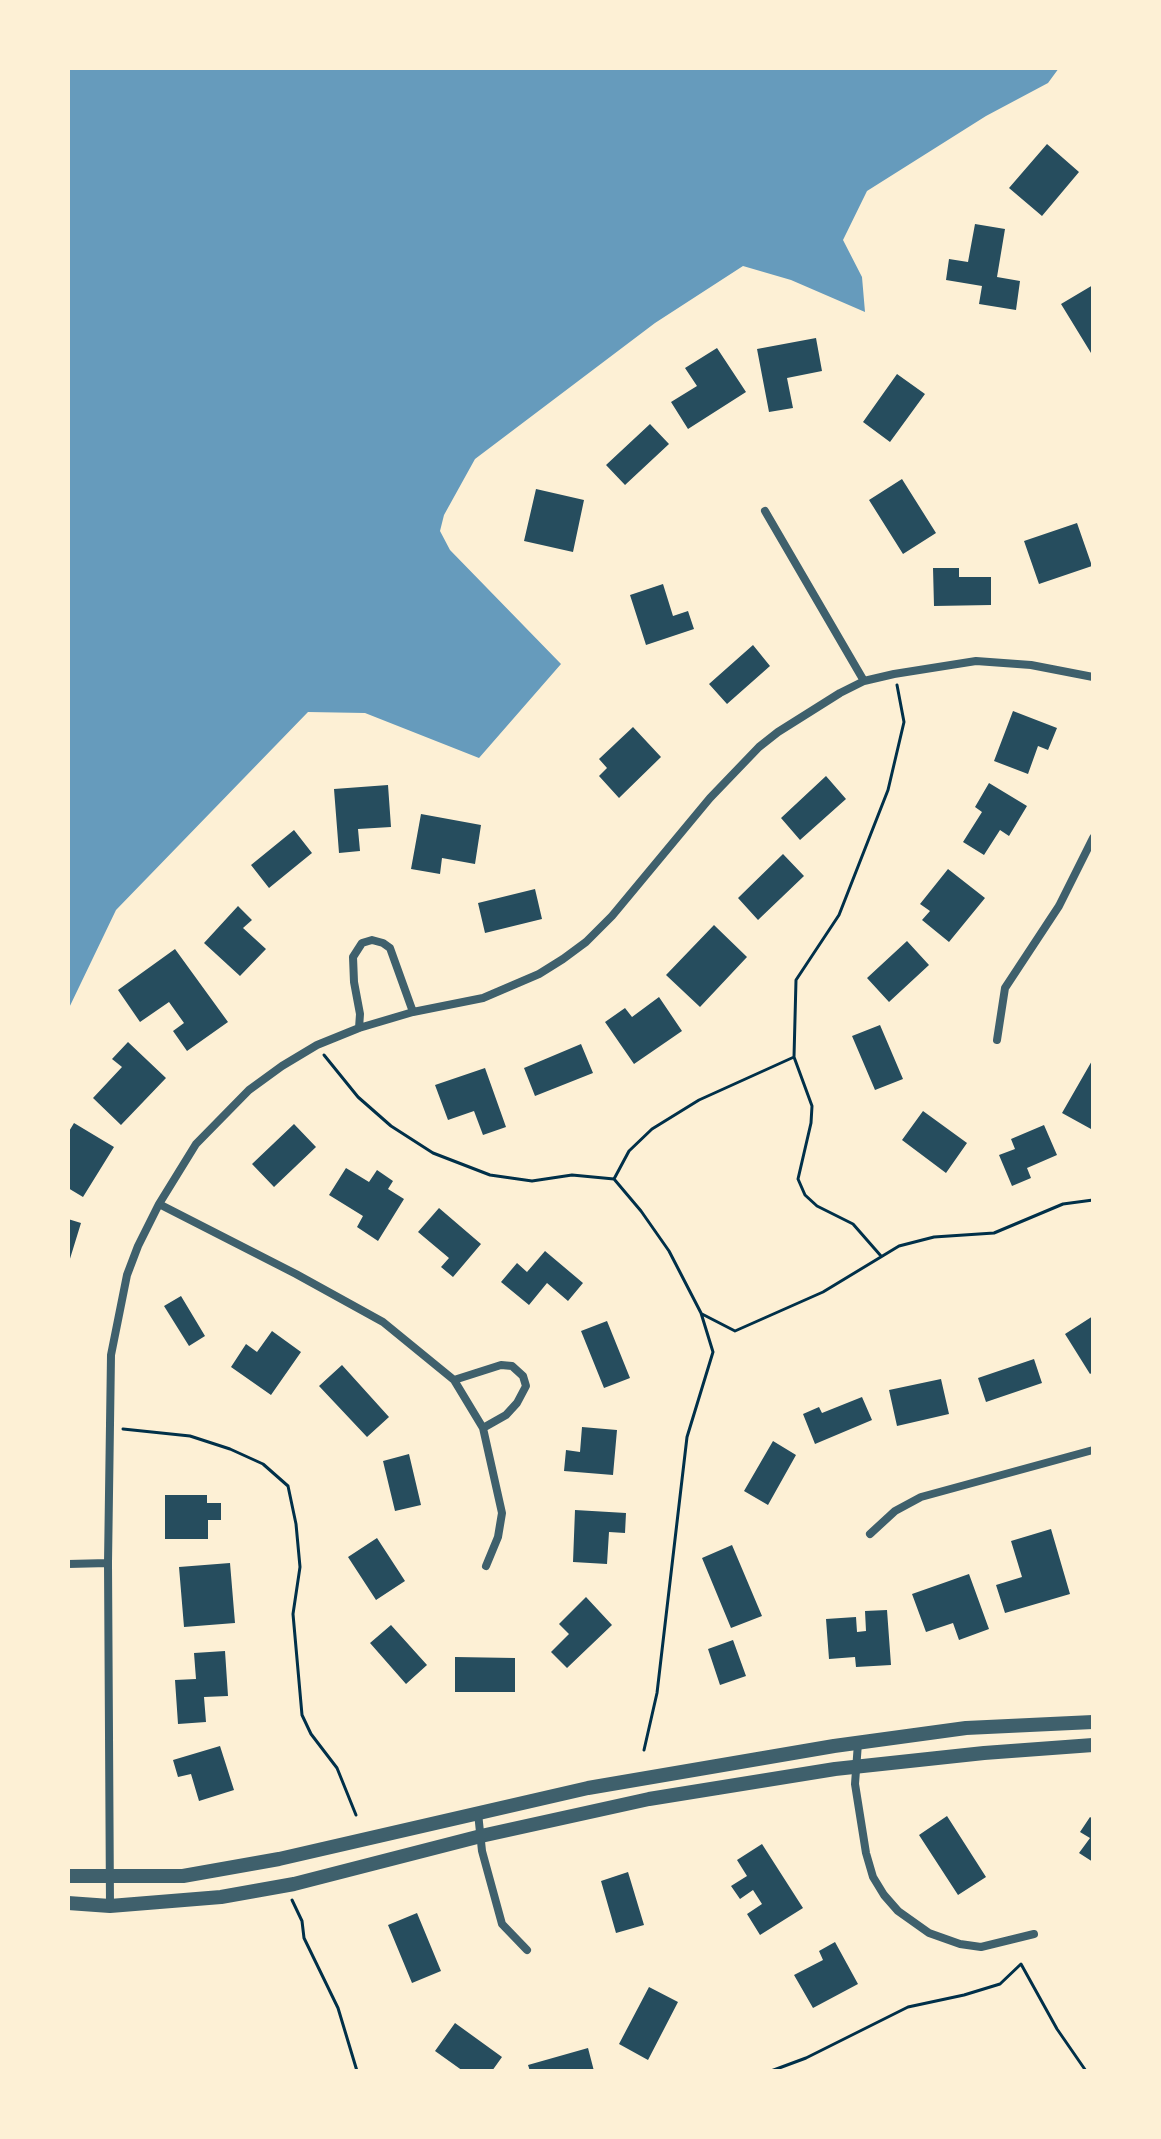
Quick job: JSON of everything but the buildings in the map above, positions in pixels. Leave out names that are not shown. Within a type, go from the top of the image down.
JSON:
[{"type":"street","points":[[765,511],[864,681]]},
{"type":"street","points":[[110,1906],[108,1563],[111,1355],[121,1299],[138,1246],[159,1204],[196,1144],[222,1114],[271,1074],[317,1045],[359,1028],[413,1012],[483,998],[539,974],[586,942],[633,892],[710,798],[759,747],[814,708],[864,681],[949,664],[996,662],[1045,667],[1093,677]]},
{"type":"street","points":[[997,1040],[1005,988],[1059,906],[1093,838]]},
{"type":"street","points":[[359,1028],[353,957],[362,943],[372,940],[390,948],[413,1012]]},
{"type":"street","points":[[159,1204],[383,1322],[454,1380],[483,1428],[502,1513],[498,1537],[486,1566]]},
{"type":"street","points":[[454,1380],[501,1365],[512,1366],[523,1376],[526,1386],[517,1403],[506,1415],[483,1428]]},
{"type":"street","points":[[870,1534],[895,1511],[921,1497],[1093,1450]]},
{"type":"street","points":[[68,1564],[108,1563]]},
{"type":"street","points":[[68,1876],[183,1876],[279,1859],[588,1788],[966,1728],[1093,1722]]},
{"type":"street","points":[[858,1743],[855,1784],[866,1853],[873,1877],[898,1911],[929,1933],[960,1944],[981,1947],[1034,1934]]},
{"type":"street","points":[[68,1903],[110,1906],[221,1897],[285,1886],[481,1836],[649,1799],[858,1767],[1093,1745]]},
{"type":"street","points":[[478,1813],[482,1851],[502,1924],[527,1950]]},
{"type":"path","points":[[881,1256],[853,1224],[817,1206],[805,1195],[798,1179],[812,1106],[794,1057],[796,980],[839,915],[888,790],[904,722],[894,674]]},
{"type":"path","points":[[317,1045],[358,1097],[391,1126],[433,1153],[490,1175],[532,1181],[572,1175],[614,1179],[669,1251],[701,1313],[713,1352],[687,1437],[657,1693],[644,1750]]},
{"type":"path","points":[[614,1179],[629,1151],[652,1129],[699,1100],[794,1057]]},
{"type":"path","points":[[701,1313],[735,1331],[823,1292],[881,1256],[917,1239],[994,1233],[1063,1204],[1093,1200]]},
{"type":"path","points":[[109,1428],[190,1436],[263,1464],[288,1486],[300,1567],[293,1614],[302,1715],[311,1734],[337,1768],[356,1815]]},
{"type":"path","points":[[292,1900],[302,1921],[304,1938],[338,2008],[357,2071]]},
{"type":"path","points":[[771,2071],[806,2058],[908,2007],[1000,1984],[1021,1964],[1057,2029],[1086,2071]]},
{"type":"water","points":[[68,68],[1059,68],[1048,83],[986,116],[867,191],[843,240],[862,277],[865,312],[791,280],[743,266],[655,323],[475,459],[444,515],[440,531],[450,550],[561,664],[479,758],[365,713],[308,712],[116,910],[68,1010]]}]
